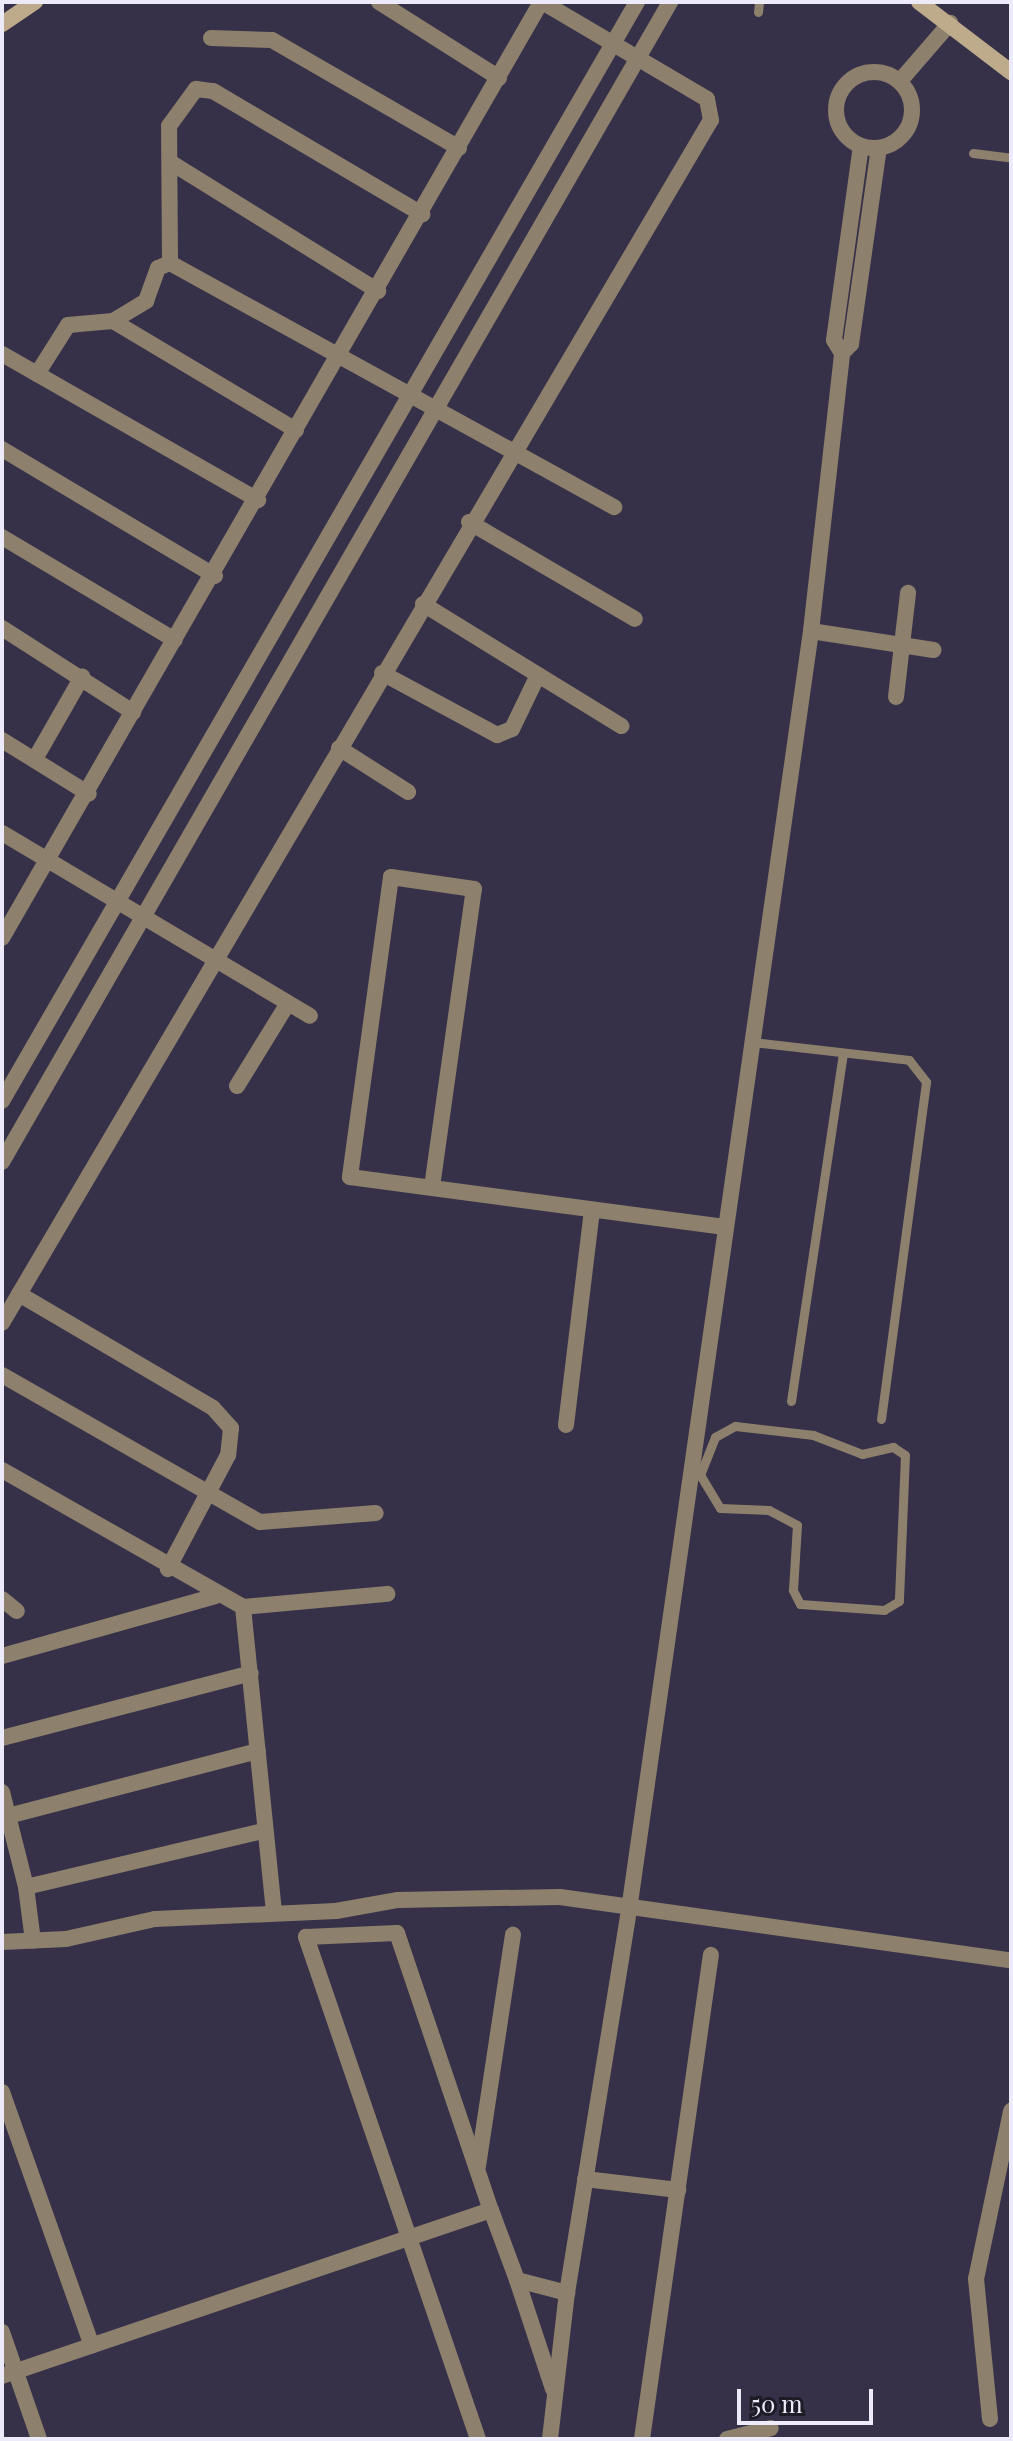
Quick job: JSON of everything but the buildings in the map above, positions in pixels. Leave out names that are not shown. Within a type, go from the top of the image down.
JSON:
[{"type":"main road","points":[[2,24],[35,2]]},
{"type":"main road","points":[[919,2],[1011,72]]},
{"type":"street","points":[[379,2],[499,78]]},
{"type":"street","points":[[2,1323],[216,963],[469,522],[711,120],[707,99],[638,55],[541,2],[378,291],[336,358],[215,576],[133,712],[89,794],[4,931]]},
{"type":"street","points":[[2,1101],[637,2]]},
{"type":"street","points":[[2,1162],[440,413],[670,2]]},
{"type":"street","points":[[900,81],[950,23]]},
{"type":"street","points":[[211,38],[272,40],[459,148]]},
{"type":"street","points":[[867,72],[900,81],[911,99],[909,127],[879,148],[861,146],[840,127],[843,87],[867,72]]},
{"type":"street","points":[[170,263],[173,118],[189,93],[206,89],[422,214]]},
{"type":"street","points":[[550,2439],[567,2293],[629,1910],[694,1476],[725,1227],[811,631],[842,353],[834,340],[861,146]]},
{"type":"street","points":[[842,353],[851,344],[879,148]]},
{"type":"street","points":[[170,162],[378,291]]},
{"type":"street","points":[[170,263],[510,455],[614,507]]},
{"type":"street","points":[[37,374],[68,325],[113,321],[146,301],[158,268],[170,263]]},
{"type":"street","points":[[113,321],[296,430]]},
{"type":"street","points":[[2,354],[258,500]]},
{"type":"street","points":[[2,449],[215,576]]},
{"type":"street","points":[[469,522],[635,619]]},
{"type":"street","points":[[2,537],[175,640]]},
{"type":"street","points":[[896,697],[908,593]]},
{"type":"street","points":[[423,604],[621,726]]},
{"type":"street","points":[[2,628],[133,712]]},
{"type":"street","points":[[811,631],[934,650]]},
{"type":"street","points":[[382,673],[497,735],[512,729],[538,675]]},
{"type":"street","points":[[35,759],[82,677]]},
{"type":"street","points":[[2,740],[89,794]]},
{"type":"street","points":[[339,748],[408,792]]},
{"type":"street","points":[[2,833],[145,916],[216,963],[310,1016]]},
{"type":"street","points":[[432,1187],[474,889],[391,877],[350,1177],[725,1227]]},
{"type":"street","points":[[237,1086],[288,1003]]},
{"type":"street","points":[[566,1425],[592,1210]]},
{"type":"street","points":[[19,1294],[213,1408],[233,1440],[209,1497],[168,1569]]},
{"type":"street","points":[[2,1375],[209,1497],[260,1522],[376,1513]]},
{"type":"street","points":[[2,1470],[168,1569],[243,1607],[387,1594]]},
{"type":"street","points":[[2,1656],[216,1596]]},
{"type":"street","points":[[2,1599],[17,1611]]},
{"type":"street","points":[[243,1607],[263,1831],[274,1912]]},
{"type":"street","points":[[2,1738],[251,1673]]},
{"type":"street","points":[[8,1816],[258,1751]]},
{"type":"street","points":[[2,1792],[26,1887],[33,1941]]},
{"type":"street","points":[[26,1887],[263,1831]]},
{"type":"street","points":[[2,1942],[33,1941],[155,1919],[398,1900],[560,1897],[629,1910],[1011,1960]]},
{"type":"street","points":[[478,2439],[404,2237],[306,1937],[397,1933],[555,2394]]},
{"type":"street","points":[[478,2170],[513,1935]]},
{"type":"street","points":[[642,2439],[711,1955]]},
{"type":"street","points":[[2,2092],[92,2346]]},
{"type":"street","points":[[990,2419],[976,2279],[1011,2111]]},
{"type":"street","points":[[585,2179],[678,2190]]},
{"type":"street","points":[[9,2373],[491,2210]]},
{"type":"street","points":[[517,2280],[567,2293]]},
{"type":"street","points":[[2,2332],[9,2373],[39,2439]]},
{"type":"street","points":[[727,2439],[771,2428]]},
{"type":"lane","points":[[973,153],[1011,158]]},
{"type":"lane","points":[[752,1042],[909,1060],[926,1082],[881,1419]]},
{"type":"lane","points":[[791,1401],[843,1053]]},
{"type":"lane","points":[[735,1426],[813,1435],[862,1454],[899,1449],[907,1464],[899,1601],[884,1610],[800,1604],[793,1590],[797,1525],[769,1510],[720,1508],[694,1476],[715,1437],[735,1426]]}]
